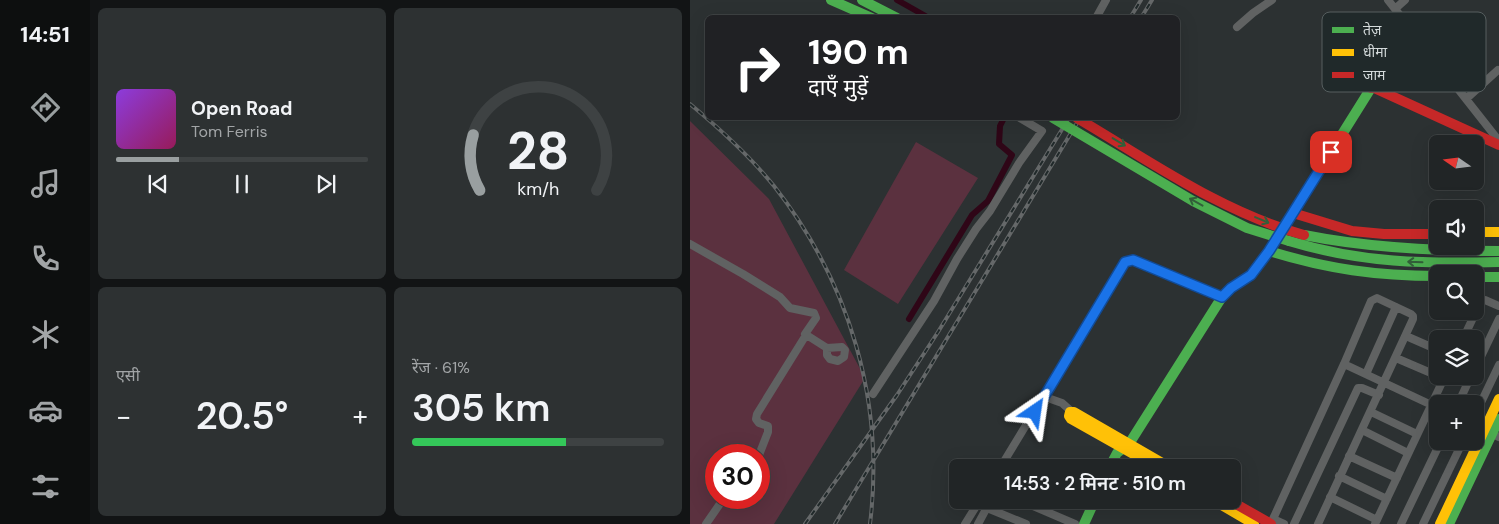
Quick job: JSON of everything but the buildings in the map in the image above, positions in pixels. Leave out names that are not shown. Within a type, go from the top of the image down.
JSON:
[{"type":"street","points":[[831,0],[865,15]]},
{"type":"street","points":[[862,0],[891,15]]},
{"type":"street","points":[[1098,15],[1106,0]]},
{"type":"street","points":[[1237,27],[1271,0]]},
{"type":"street","points":[[1388,0],[1399,12]]},
{"type":"street","points":[[1396,8],[1405,0]]},
{"type":"street","points":[[1486,81],[1498,70]]},
{"type":"street","points":[[1114,459],[1117,453],[1127,446],[1222,297],[1231,288],[1251,275],[1269,251],[1369,92]]},
{"type":"street","points":[[1383,92],[1499,145]]},
{"type":"street","points":[[1461,92],[1499,141]]},
{"type":"street","points":[[1466,99],[1474,92]]},
{"type":"street","points":[[873,394],[934,301],[966,244],[1042,131],[1023,120]]},
{"type":"street","points":[[1056,120],[1193,201],[1247,228],[1306,246],[1352,257],[1437,263],[1499,262]]},
{"type":"street","points":[[1080,120],[1199,191],[1276,226],[1312,237],[1376,246],[1439,252],[1499,251]]},
{"type":"street","points":[[1293,213],[1352,230],[1385,234],[1429,234]]},
{"type":"street","points":[[1484,232],[1499,232]]},
{"type":"street","points":[[690,244],[744,274],[780,297],[790,308],[814,313],[816,318],[757,414],[756,419],[759,424],[768,426],[768,432],[763,444]]},
{"type":"street","points":[[1269,251],[1358,272],[1429,276]]},
{"type":"street","points":[[1006,459],[1127,261],[1133,260],[1222,297]]},
{"type":"street","points":[[1484,277],[1499,277]]},
{"type":"street","points":[[1284,524],[1273,519],[1371,301],[1377,298],[1413,316],[1396,358],[1318,524]]},
{"type":"street","points":[[1468,330],[1482,301],[1485,300],[1499,306]]},
{"type":"street","points":[[1366,374],[1396,307]]},
{"type":"street","points":[[1484,350],[1499,318]]},
{"type":"street","points":[[806,335],[827,348]]},
{"type":"street","points":[[1406,336],[1429,346]]},
{"type":"street","points":[[1396,358],[1429,372]]},
{"type":"street","points":[[1344,364],[1429,405]]},
{"type":"street","points":[[1484,396],[1499,364]]},
{"type":"street","points":[[1294,524],[1358,389],[1362,388],[1379,395]]},
{"type":"street","points":[[1045,397],[1062,403],[1071,412],[1069,416],[1071,419],[1153,459]]},
{"type":"street","points":[[1450,524],[1488,432],[1499,399]]},
{"type":"street","points":[[1371,412],[1417,434]]},
{"type":"street","points":[[1330,497],[1376,522],[1417,434],[1429,415]]},
{"type":"street","points":[[1440,524],[1488,432],[1499,420]]},
{"type":"street","points":[[1362,430],[1408,453]]},
{"type":"street","points":[[1127,446],[1145,459]]},
{"type":"street","points":[[1401,524],[1436,450]]},
{"type":"street","points":[[1423,524],[1458,450]]},
{"type":"street","points":[[1349,456],[1397,478]]},
{"type":"street","points":[[1340,476],[1387,499]]},
{"type":"street","points":[[1241,507],[1271,524]]},
{"type":"street","points":[[706,524],[716,509]]},
{"type":"street","points":[[965,524],[975,509]]},
{"type":"street","points":[[981,523],[986,509],[1026,524]]},
{"type":"street","points":[[1040,509],[1075,524]]},
{"type":"street","points":[[1084,524],[1091,509]]},
{"type":"street","points":[[1228,509],[1254,524]]},
{"type":"shaded area","points":[[690,121],[769,199],[865,378],[774,524],[690,524]]},
{"type":"shaded area","points":[[916,142],[978,178],[898,304],[844,270]]},
{"type":"waterway","points":[[897,0],[924,15]]},
{"type":"waterway","points":[[909,319],[972,215],[988,201],[1012,155],[999,144],[1000,126],[1003,120]]},
{"type":"railway","points":[[1132,15],[1141,0]]},
{"type":"railway","points":[[1143,15],[1152,0]]},
{"type":"railway","points":[[690,104],[705,117]]},
{"type":"railway","points":[[709,120],[755,164],[801,223],[842,303],[856,346],[866,389],[872,433],[873,478],[870,524]]},
{"type":"railway","points":[[805,524],[897,395],[938,332],[1068,120]]},
{"type":"railway","points":[[835,524],[1079,120]]},
{"type":"traffic: fast","points":[[831,0],[865,15]]},
{"type":"traffic: fast","points":[[862,0],[891,15]]},
{"type":"traffic: fast","points":[[1114,459],[1117,453],[1129,444],[1222,297],[1231,288],[1251,275],[1269,251],[1368,92]]},
{"type":"traffic: fast","points":[[1056,120],[1193,201],[1247,228],[1289,241]]},
{"type":"traffic: fast","points":[[1304,235],[1401,248],[1499,251]]},
{"type":"traffic: fast","points":[[1289,241],[1342,254],[1368,258],[1445,263],[1499,262]]},
{"type":"traffic: fast","points":[[1269,251],[1332,267],[1394,275],[1429,276]]},
{"type":"traffic: fast","points":[[1484,277],[1499,277]]},
{"type":"traffic: fast","points":[[1449,524],[1499,419]]},
{"type":"traffic: fast","points":[[1084,524],[1091,509]]},
{"type":"traffic: slow","points":[[1484,232],[1499,232]]},
{"type":"traffic: slow","points":[[1440,524],[1499,399]]},
{"type":"traffic: slow","points":[[1142,459],[1071,419],[1069,416],[1070,412],[1074,412],[1155,459]]},
{"type":"traffic: slow","points":[[1228,509],[1254,524]]},
{"type":"traffic: jam","points":[[1383,92],[1499,145]]},
{"type":"traffic: jam","points":[[1080,120],[1159,168],[1215,199],[1273,225],[1304,235]]},
{"type":"traffic: jam","points":[[1293,213],[1352,231],[1384,234],[1429,234]]},
{"type":"traffic: jam","points":[[1241,507],[1271,524]]},
{"type":"route","points":[[1035,412],[1125,262],[1133,260],[1222,297],[1231,288],[1251,275],[1269,251],[1331,152]]}]
